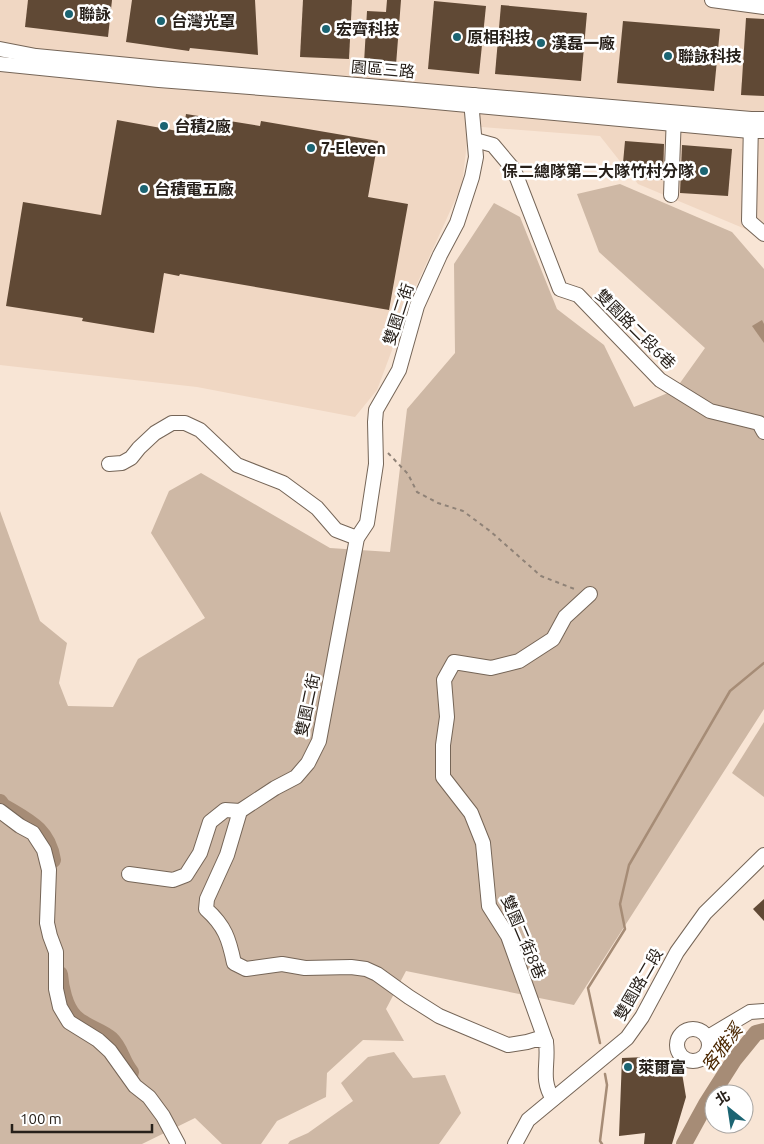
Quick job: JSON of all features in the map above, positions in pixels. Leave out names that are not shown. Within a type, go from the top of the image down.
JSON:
[{"type":"street","points":[[712,0],[764,7]]},
{"type":"street","name":"園區三路","points":[[0,49],[36,56],[473,100],[757,125]]},
{"type":"street","name":"園區三路","points":[[0,64],[160,80],[473,100]]},
{"type":"street","name":"雙園二街","points":[[240,811],[296,777],[308,762],[319,741],[358,538],[370,508],[376,464],[376,410],[399,370],[417,306],[466,200],[476,157],[476,140],[472,112],[473,100]]},
{"type":"street","points":[[670,195],[674,118]]},
{"type":"street","points":[[757,125],[749,221],[764,234]]},
{"type":"street","name":"雙園路二段6巷","points":[[476,140],[493,145],[514,170],[560,289],[578,296],[660,380],[710,411],[759,423],[764,432]]},
{"type":"street","points":[[109,464],[122,463],[131,458],[155,433],[172,423],[185,424],[200,430],[237,465],[283,483],[317,508],[336,530],[358,538]]},
{"type":"street","name":"雙園二街8巷","points":[[546,1042],[508,936],[489,906],[483,843],[471,813],[444,777],[443,745],[446,717],[444,680],[454,662],[491,668],[519,661],[553,640],[565,616],[590,594]]},
{"type":"street","points":[[129,874],[172,880],[186,875],[200,853],[210,822],[225,810],[240,811],[227,854],[208,899],[206,909],[216,918],[230,942],[234,963],[246,969],[282,964],[305,968],[351,967],[366,969],[377,974],[439,1016],[508,1045],[537,1039],[546,1042],[545,1080],[547,1091],[553,1099]]},
{"type":"street","points":[[0,811],[33,833],[44,850],[49,870],[47,923],[56,952],[56,989],[60,1007],[69,1022],[98,1040],[110,1051],[136,1086],[149,1097],[163,1116],[178,1144]]},
{"type":"street","name":"雙園路二段","points":[[515,1144],[528,1120],[627,1038],[642,1017],[677,952],[705,913],[764,855]]},
{"type":"street","points":[[708,1037],[750,1012],[764,1011]]},
{"type":"path","points":[[376,444],[393,457],[408,474],[417,492],[438,504],[463,511],[490,531],[541,576],[590,594]]},
{"type":"shaded area","points":[[0,0],[764,0],[764,241],[743,228],[638,184],[600,136],[469,126],[462,185],[416,286],[377,390],[355,417],[197,387],[0,365]]},
{"type":"shaded area","points":[[620,184],[732,232],[764,269],[764,709],[574,1005],[406,971],[386,1009],[404,1041],[363,1040],[327,1073],[326,1097],[277,1121],[261,1144],[222,1144],[195,1118],[142,1144],[0,1144],[0,511],[40,621],[67,643],[59,683],[68,706],[113,707],[138,659],[205,618],[151,533],[169,491],[201,473],[330,548],[390,552],[407,409],[455,353],[454,264],[494,203],[520,217],[557,309],[604,345],[634,407],[675,390],[705,348],[599,252],[577,194]]},
{"type":"shaded area","points":[[762,320],[764,324],[764,343],[752,326]]},
{"type":"shaded area","points":[[764,722],[764,797],[732,773]]},
{"type":"shaded area","points":[[394,1052],[413,1078],[445,1075],[461,1113],[439,1144],[288,1144],[290,1141],[308,1133],[353,1101],[341,1083],[368,1057]]},
{"type":"building","name":"聯詠","points":[[28,0],[112,0],[108,37],[25,27]]},
{"type":"building","points":[[132,0],[255,0],[258,55],[190,48],[189,51],[126,42]]},
{"type":"building","name":"宏齊科技","points":[[303,0],[352,0],[349,59],[300,57]]},
{"type":"building","points":[[387,0],[401,0],[396,65],[364,63],[367,11],[386,12]]},
{"type":"building","name":"原相科技","points":[[434,1],[486,6],[479,74],[428,69]]},
{"type":"building","name":"漢磊一廠","points":[[501,5],[587,13],[581,81],[495,74]]},
{"type":"building","points":[[746,18],[764,19],[764,96],[741,95]]},
{"type":"building","name":"聯詠科技","points":[[623,21],[720,29],[714,91],[617,83]]},
{"type":"building","points":[[186,114],[260,126],[261,121],[378,141],[368,197],[408,204],[389,310],[180,274],[179,276],[164,273],[154,333],[82,321],[83,318],[6,306],[23,202],[101,215],[117,120],[183,132]]},
{"type":"building","points":[[625,141],[664,144],[663,180],[640,178],[623,163]]},
{"type":"building","name":"保二總隊第二大隊竹村分隊","points":[[682,145],[732,149],[728,196],[680,193]]},
{"type":"building","points":[[764,899],[764,921],[753,909]]},
{"type":"building","points":[[646,1057],[647,1070],[668,1069],[669,1075],[682,1073],[686,1097],[672,1144],[644,1144],[645,1133],[619,1136],[622,1058]]},
{"type":"waterway","points":[[600,1043],[588,988],[625,929],[620,904],[629,865],[730,691],[764,663]]},
{"type":"waterway","points":[[0,802],[42,833],[47,841],[53,860]]},
{"type":"waterway","points":[[60,974],[64,997],[72,1013],[83,1023],[111,1039],[131,1072]]},
{"type":"waterway","name":"客雅溪","points":[[684,1144],[706,1104],[734,1060],[756,1033],[764,1031]]},
{"type":"waterway","points":[[602,1144],[600,1141],[607,1085],[605,1074]]},
{"type":"place","name":"聯詠","points":[[69,14]]},
{"type":"place","name":"台灣光罩","points":[[161,21]]},
{"type":"place","name":"宏齊科技","points":[[326,29]]},
{"type":"place","name":"原相科技","points":[[457,37]]},
{"type":"place","name":"漢磊一廠","points":[[541,43]]},
{"type":"place","name":"聯詠科技","points":[[668,56]]},
{"type":"place","name":"台積2廠","points":[[164,126]]},
{"type":"place","name":"7-Eleven","points":[[311,148]]},
{"type":"place","name":"保二總隊第二大隊竹村分隊","points":[[704,171]]},
{"type":"place","name":"台積電五廠","points":[[144,189]]},
{"type":"place","name":"萊爾富","points":[[628,1067]]}]
